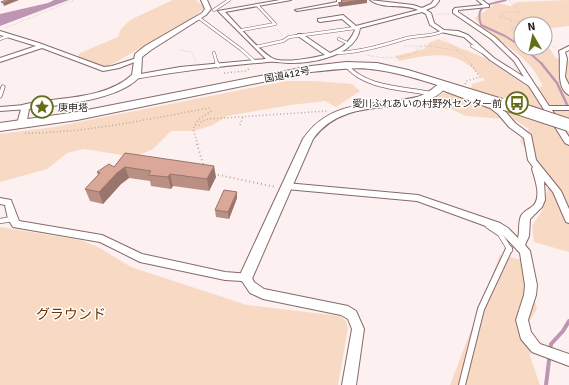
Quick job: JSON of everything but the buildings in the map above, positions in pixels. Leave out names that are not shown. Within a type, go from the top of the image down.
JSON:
[{"type":"highway","name":"国道412号","points":[[0,127],[22,128],[311,69],[346,65],[391,69],[440,89],[464,91],[505,104],[565,127]]},
{"type":"street","points":[[204,0],[207,4],[242,30],[256,47],[271,60]]},
{"type":"street","points":[[135,77],[138,70],[137,60],[143,52],[215,9],[258,6],[288,0],[298,12],[339,3],[339,0]]},
{"type":"street","points":[[372,0],[378,3],[413,6],[430,12]]},
{"type":"street","points":[[436,0],[438,1],[430,12],[430,21],[432,24],[443,31],[458,33],[466,36],[482,52],[531,85]]},
{"type":"street","points":[[479,0],[487,6],[457,8],[455,10],[456,14],[493,38],[507,50],[519,64],[547,108],[565,127],[569,143]]},
{"type":"street","points":[[355,28],[430,12]]},
{"type":"street","points":[[0,109],[25,107],[94,95],[120,86],[135,77],[197,68],[271,60],[298,61],[329,55],[337,53],[349,44],[358,29],[343,17],[320,20]]},
{"type":"street","points":[[0,34],[41,46],[103,69],[115,68],[126,62],[137,60]]},
{"type":"street","points":[[300,35],[329,55]]},
{"type":"street","points":[[0,60],[41,46]]},
{"type":"street","points":[[566,49],[562,51],[564,59],[562,77],[569,93]]},
{"type":"street","points":[[246,277],[311,133],[322,123],[337,114],[365,106],[417,100],[440,89],[494,106],[512,125],[528,137],[532,160],[541,180],[541,194],[538,206],[527,214],[525,219],[524,240],[519,246]]},
{"type":"street","points":[[22,128],[25,107]]},
{"type":"street","points":[[547,108],[569,108]]},
{"type":"street","points":[[532,160],[557,191],[569,220]]},
{"type":"street","points":[[286,188],[418,198],[482,219],[505,231],[525,251],[531,285],[530,295],[522,320],[525,335],[536,348],[543,352],[569,360]]},
{"type":"street","points":[[0,202],[8,202],[12,209],[12,219],[16,224],[102,239],[140,258],[225,276],[246,277]]},
{"type":"street","points":[[246,277],[251,287],[263,294],[331,306],[344,310],[352,315],[358,329],[349,385]]},
{"type":"lane","points":[[215,9],[216,6],[223,0]]},
{"type":"lane","points":[[215,9],[229,0]]},
{"type":"lane","points":[[242,30],[275,24],[258,6]]},
{"type":"lane","points":[[199,18],[242,50],[255,62]]},
{"type":"lane","points":[[256,47],[283,41],[284,39],[300,35],[355,28]]},
{"type":"lane","points":[[337,53],[358,51],[398,42],[407,38],[437,34],[443,31]]},
{"type":"lane","points":[[0,39],[8,36]]},
{"type":"lane","points":[[339,40],[349,44]]},
{"type":"lane","points":[[472,46],[482,52]]},
{"type":"lane","points":[[214,53],[218,66]]},
{"type":"lane","points":[[346,65],[351,73],[394,87],[440,89]]},
{"type":"lane","points":[[0,96],[3,87]]},
{"type":"lane","points":[[0,220],[12,219]]},
{"type":"lane","points":[[462,385],[480,309],[510,250],[500,234],[482,223],[482,219]]},
{"type":"path","points":[[0,30],[74,0]]},
{"type":"path","points":[[506,4],[509,0],[520,12],[505,12],[499,17],[511,19],[510,21],[513,21]]},
{"type":"path","points":[[430,12],[456,14]]},
{"type":"path","points":[[276,29],[284,39]]},
{"type":"path","points":[[437,34],[460,51],[468,59],[480,77],[466,81],[464,91]]},
{"type":"path","points":[[398,42],[407,47],[437,46],[460,51]]},
{"type":"path","points":[[358,51],[366,52],[366,55],[370,56],[398,57],[411,55],[418,52],[416,50],[425,46]]},
{"type":"path","points":[[553,46],[566,49]]},
{"type":"path","points":[[180,50],[192,52],[197,62],[197,68]]},
{"type":"path","points":[[224,73],[249,70],[250,68],[248,63]]},
{"type":"path","points":[[22,128],[51,133],[106,127],[206,107],[210,109],[210,111],[198,120],[193,129],[194,138],[205,169]]},
{"type":"path","points":[[195,125],[200,124],[206,119],[321,111],[328,111],[337,114]]},
{"type":"path","points":[[240,125],[243,117]]},
{"type":"path","points":[[210,173],[286,188]]},
{"type":"green space","points":[[173,0],[196,0],[203,6],[203,9],[191,19],[109,66],[103,67],[77,57],[80,53],[118,37],[121,29],[130,20]]},
{"type":"green space","points":[[569,0],[569,26],[553,28],[553,16],[513,16],[513,50],[485,30],[475,18],[497,3],[511,6],[517,2]]},
{"type":"green space","points":[[438,39],[485,58],[526,86],[543,87],[536,73],[520,56],[553,56],[553,54],[556,58],[569,61],[569,252],[534,242],[532,226],[542,211],[549,183],[520,141],[524,133],[529,129],[515,120],[466,116],[451,109],[416,108],[416,104],[430,101],[443,93],[471,89],[472,84],[485,80],[472,68],[457,58],[441,55],[399,61],[395,56],[424,49],[429,43]]},
{"type":"green space","points":[[286,81],[313,81],[352,84],[360,91],[336,107],[325,101],[291,105],[227,116],[213,125],[194,131],[171,131],[153,149],[135,157],[84,149],[67,153],[47,169],[0,182],[0,134],[54,127]]},
{"type":"green space","name":"グラウンド","points":[[0,227],[80,240],[98,247],[131,267],[247,305],[340,316],[346,321],[348,328],[338,385],[0,385]]},
{"type":"green space","points":[[500,255],[524,260],[537,309],[529,322],[530,356],[540,385],[450,385]]},
{"type":"shaded area","points":[[54,0],[69,0],[0,26],[0,14],[48,3]]},
{"type":"waterway","points":[[506,0],[485,6],[482,9],[479,18],[481,25],[513,41]]},
{"type":"waterway","points":[[533,56],[541,63]]},
{"type":"waterway","points":[[541,63],[557,83],[569,109]]},
{"type":"waterway","points":[[546,385],[551,344],[563,331],[569,321]]},
{"type":"place","name":"愛川ふれあいの村野外センター前","points":[[517,103]]},
{"type":"place","name":"庚申塔","points":[[42,107]]}]
